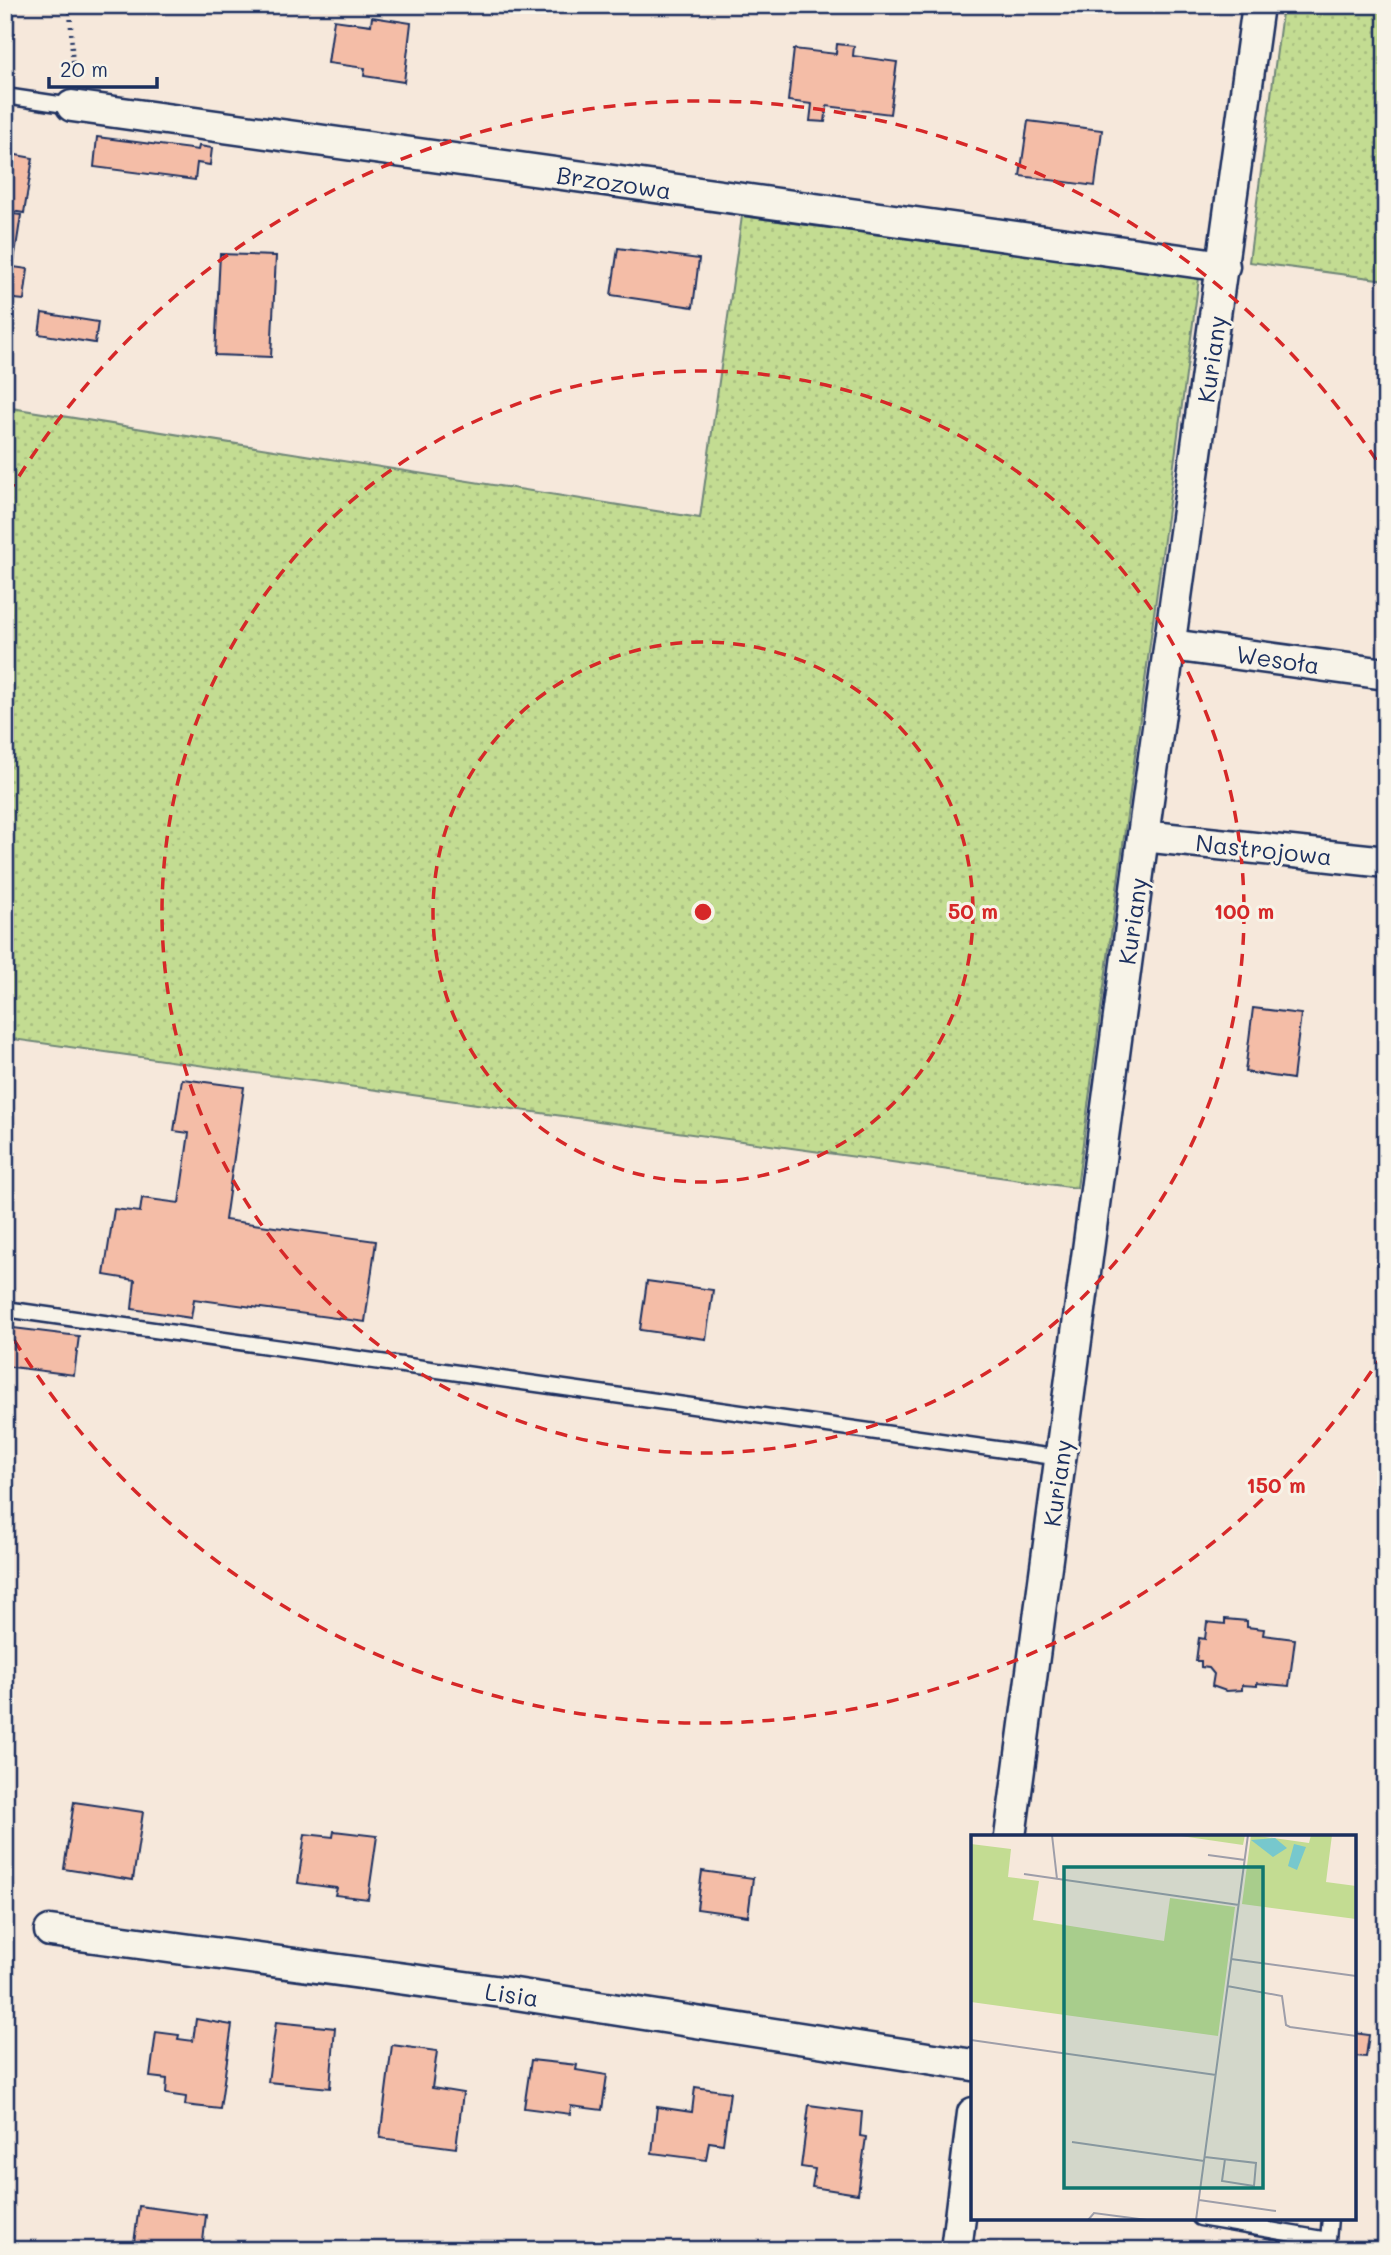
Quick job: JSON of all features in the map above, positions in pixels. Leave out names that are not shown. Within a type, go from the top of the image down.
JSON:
[{"type":"street","name":"Kuriany","points":[[1010,1835],[1143,836],[1258,5]]},
{"type":"street","name":"Brzozowa","points":[[72,106],[1224,266]]},
{"type":"street","name":"Wesoła","points":[[1171,645],[1386,674]]},
{"type":"street","name":"Nastrojowa","points":[[1143,836],[1386,862]]},
{"type":"street","name":"Lisia","points":[[50,1931],[509,1993],[971,2065]]},
{"type":"street","points":[[956,2250],[971,2129]]},
{"type":"lane","name":"Brzozowa","points":[[5,96],[72,106]]},
{"type":"lane","points":[[5,1309],[1061,1458]]},
{"type":"lane","points":[[1212,2220],[1328,2240],[1330,2220]]},
{"type":"path","points":[[70,5],[72,106]]},
{"type":"green space","points":[[1283,5],[1386,5],[1386,280],[1249,262]]},
{"type":"green space","points":[[742,216],[1199,278],[1077,1188],[5,1038],[5,407],[700,518]]},
{"type":"building","points":[[372,17],[411,23],[404,82],[364,76],[365,68],[328,63],[334,20],[371,25]]},
{"type":"building","points":[[837,44],[854,46],[853,56],[897,62],[890,114],[827,106],[825,122],[810,121],[812,104],[788,101],[794,49],[836,54]]},
{"type":"building","points":[[1028,121],[1102,130],[1095,186],[1020,176]]},
{"type":"building","points":[[97,137],[198,150],[199,146],[212,148],[210,165],[197,163],[195,180],[94,167]]},
{"type":"building","points":[[5,153],[33,158],[24,213],[5,210]]},
{"type":"building","points":[[5,213],[21,215],[13,267],[28,269],[24,300],[5,298]]},
{"type":"building","points":[[618,248],[699,259],[693,307],[611,295]]},
{"type":"building","points":[[220,254],[276,256],[271,357],[215,355]]},
{"type":"building","points":[[42,313],[98,322],[95,343],[39,334]]},
{"type":"building","points":[[1253,1008],[1301,1014],[1293,1079],[1245,1072]]},
{"type":"building","points":[[182,1079],[244,1087],[225,1220],[376,1241],[365,1322],[194,1299],[191,1318],[132,1309],[135,1280],[104,1275],[114,1209],[140,1212],[142,1198],[179,1203],[189,1133],[174,1131]]},
{"type":"building","points":[[647,1281],[713,1290],[706,1339],[640,1330]]},
{"type":"building","points":[[5,1327],[79,1336],[74,1375],[5,1366]]},
{"type":"building","points":[[1225,1619],[1247,1621],[1247,1627],[1264,1629],[1263,1635],[1295,1639],[1289,1686],[1257,1683],[1257,1686],[1242,1685],[1242,1690],[1226,1691],[1212,1686],[1214,1674],[1209,1668],[1201,1667],[1201,1661],[1196,1661],[1199,1638],[1205,1639],[1207,1622],[1225,1624]]},
{"type":"building","points":[[74,1802],[143,1812],[133,1880],[64,1869]]},
{"type":"building","points":[[334,1831],[377,1836],[368,1899],[335,1895],[337,1888],[298,1883],[305,1834],[333,1837]]},
{"type":"building","points":[[702,1871],[753,1878],[748,1916],[697,1909]]},
{"type":"building","points":[[196,2019],[232,2025],[220,2109],[185,2105],[186,2097],[166,2094],[167,2079],[150,2077],[156,2032],[179,2035],[178,2039],[193,2041]]},
{"type":"building","points":[[276,2022],[335,2028],[330,2088],[268,2082]]},
{"type":"building","points":[[1356,2033],[1369,2035],[1366,2057],[1356,2056]]},
{"type":"building","points":[[392,2045],[437,2051],[432,2088],[463,2093],[456,2148],[380,2138]]},
{"type":"building","points":[[531,2060],[577,2065],[576,2070],[607,2075],[602,2110],[571,2106],[570,2114],[524,2108]]},
{"type":"building","points":[[695,2087],[730,2092],[723,2144],[709,2142],[706,2160],[652,2153],[657,2107],[692,2112]]},
{"type":"building","points":[[809,2105],[862,2112],[860,2136],[866,2137],[858,2194],[812,2187],[815,2169],[801,2167]]},
{"type":"building","points":[[139,2206],[206,2215],[202,2250],[133,2250]]}]
